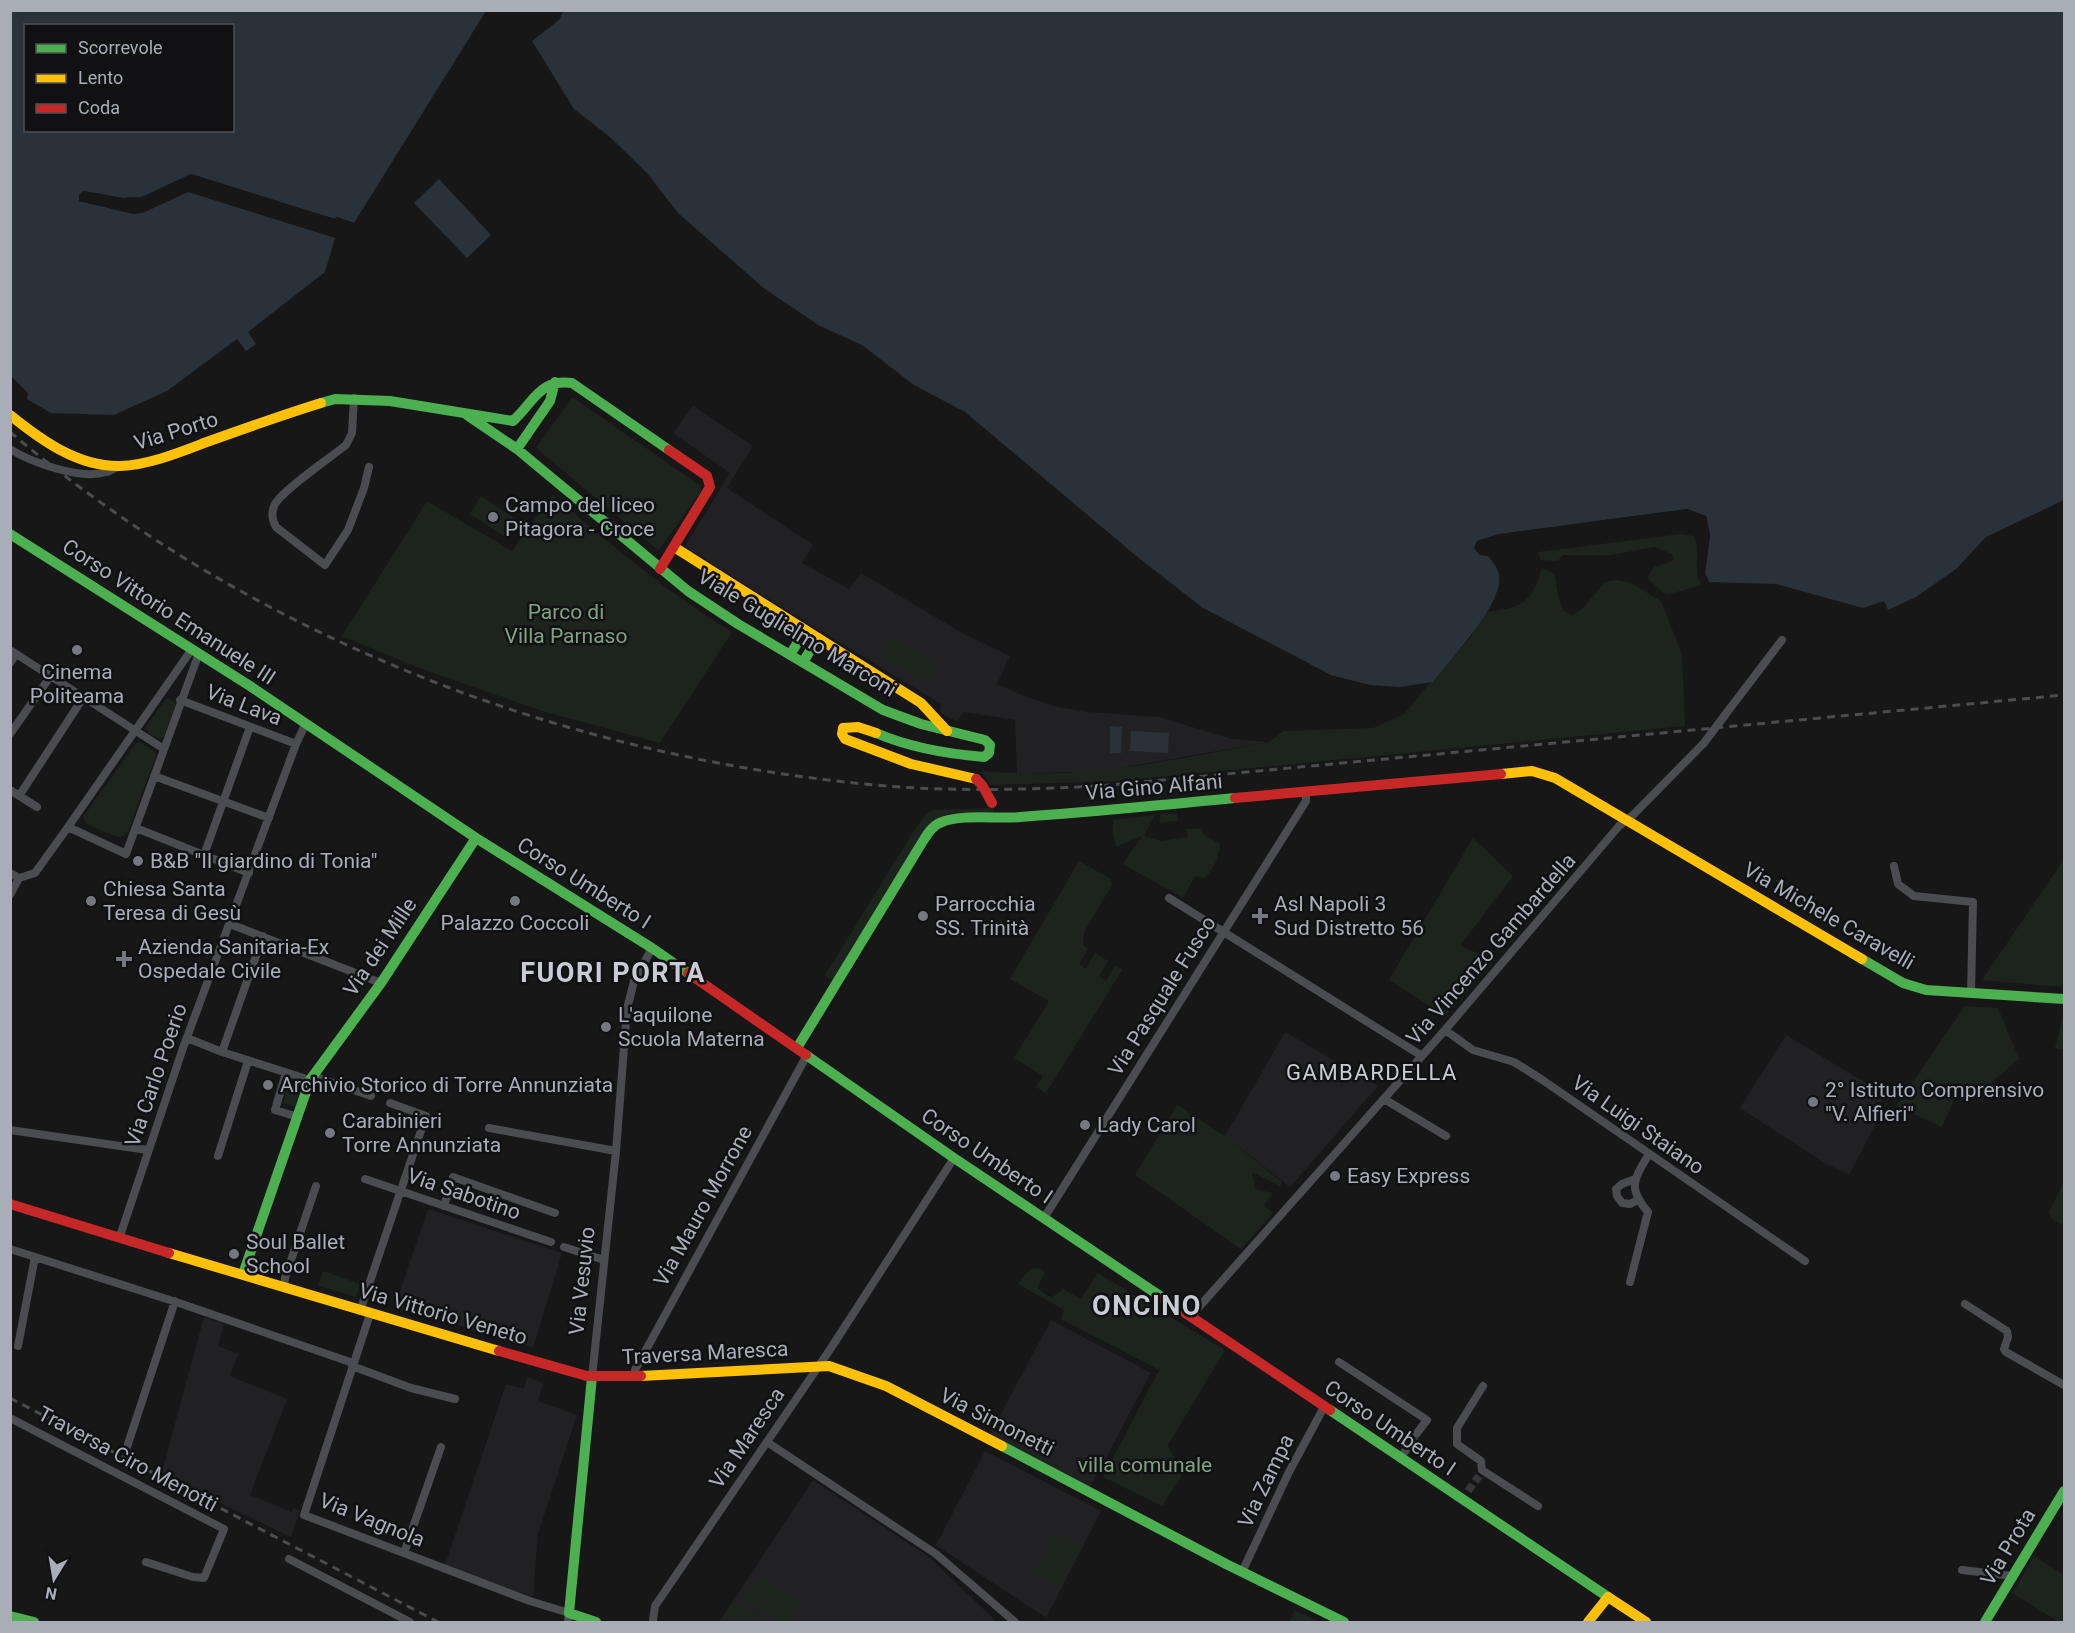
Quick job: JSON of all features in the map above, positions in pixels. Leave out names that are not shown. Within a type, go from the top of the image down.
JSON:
[{"type":"main road","points":[[517,449],[550,401],[555,382]]},
{"type":"main road","points":[[467,415],[513,421],[544,387],[555,382],[572,382],[707,476],[710,488],[708,493],[660,569]]},
{"type":"main road","name":"Viale Guglielmo Marconi","points":[[354,398],[390,400],[467,415],[517,449],[688,591],[738,624],[883,710],[902,719],[947,731]]},
{"type":"main road","name":"Via Porto","points":[[119,466],[168,456],[335,399],[354,398]]},
{"type":"main road","points":[[10,415],[39,438],[75,457],[119,466]]},
{"type":"main road","name":"Corso Vittorio Emanuele III","points":[[11,535],[195,651],[305,724]]},
{"type":"main road","name":"Viale Guglielmo Marconi","points":[[674,547],[921,703],[947,731]]},
{"type":"main road","points":[[790,655],[805,630]]},
{"type":"main road","points":[[802,662],[818,638]]},
{"type":"main road","name":"Corso Umberto I","points":[[305,724],[476,838],[652,948],[954,1158],[1324,1407],[1403,1454],[1646,1623]]},
{"type":"main road","points":[[947,731],[985,740],[990,745],[989,753],[984,757],[923,751],[862,727],[849,725],[843,728],[842,734],[845,739],[898,760],[976,779],[992,803],[996,819]]},
{"type":"main road","name":"Via Gino Alfani","points":[[797,1048],[933,827],[941,822],[958,818],[996,819],[1067,814],[1532,771],[1554,778],[1626,821]]},
{"type":"main road","name":"Via Michele Caravelli","points":[[1626,821],[1903,983],[1926,990],[2064,999]]},
{"type":"main road","name":"Via dei Mille","points":[[243,1274],[312,1078],[381,983],[476,838]]},
{"type":"main road","name":"Via Vittorio Veneto","points":[[10,1204],[365,1312],[591,1377]]},
{"type":"main road","name":"Traversa Maresca","points":[[591,1377],[806,1368],[820,1365]]},
{"type":"main road","name":"Via Simonetti","points":[[820,1365],[886,1386],[1344,1623]]},
{"type":"main road","name":"Via Vesuvio","points":[[569,1618],[591,1377]]},
{"type":"main road","name":"Via Prota","points":[[1985,1623],[2064,1491]]},
{"type":"main road","points":[[1588,1623],[1608,1597]]},
{"type":"main road","points":[[10,1616],[34,1623]]},
{"type":"main road","points":[[569,1618],[596,1623]]},
{"type":"street","points":[[354,398],[350,439],[346,446],[280,499],[273,511],[273,521],[276,527],[325,565],[348,530],[364,488],[369,467]]},
{"type":"street","name":"Via Porto","points":[[10,449],[24,458],[49,467],[88,474],[105,473],[119,466]]},
{"type":"street","points":[[71,471],[77,464],[75,457]]},
{"type":"street","name":"Via Vincenzo Gambardella","points":[[1191,1317],[1626,821],[1704,743],[1782,640]]},
{"type":"street","points":[[68,827],[126,854],[164,749],[195,651]]},
{"type":"street","points":[[10,895],[20,878],[35,873],[195,651]]},
{"type":"street","points":[[10,663],[13,652],[164,749]]},
{"type":"street","points":[[10,734],[50,677]]},
{"type":"street","points":[[19,796],[83,698]]},
{"type":"street","name":"Via Lava","points":[[180,700],[296,744]]},
{"type":"street","name":"Via Carlo Poerio","points":[[120,1236],[187,1038],[305,724]]},
{"type":"street","points":[[204,855],[250,727]]},
{"type":"street","points":[[154,776],[269,818]]},
{"type":"street","points":[[10,790],[37,807]]},
{"type":"street","name":"Via Pasquale Fusco","points":[[1044,1218],[1306,801],[1306,792]]},
{"type":"street","points":[[136,828],[249,873]]},
{"type":"street","points":[[1894,866],[1898,885],[1914,896],[1973,902],[1971,993]]},
{"type":"street","points":[[10,873],[20,878]]},
{"type":"street","points":[[1169,898],[1422,1056]]},
{"type":"street","points":[[230,924],[381,983]]},
{"type":"street","points":[[222,1052],[263,936]]},
{"type":"street","name":"Via Vesuvio","points":[[591,1377],[616,1151],[630,993],[652,948]]},
{"type":"street","name":"Via Luigi Staiano","points":[[1445,1030],[1473,1050],[1514,1062],[1805,1261]]},
{"type":"street","points":[[187,1038],[286,1073],[312,1078],[371,1096]]},
{"type":"street","name":"Via Mauro Morrone","points":[[635,1376],[635,1370],[807,1055]]},
{"type":"street","points":[[218,1155],[248,1061]]},
{"type":"street","points":[[286,1073],[275,1110],[298,1117]]},
{"type":"street","points":[[1383,1099],[1446,1136]]},
{"type":"street","points":[[353,1364],[365,1312],[400,1191],[426,1116],[390,1103]]},
{"type":"street","points":[[489,1128],[616,1151]]},
{"type":"street","points":[[10,1130],[148,1150]]},
{"type":"street","points":[[1630,1282],[1648,1212],[1638,1200],[1633,1185],[1649,1154]]},
{"type":"street","name":"Via Maresca","points":[[653,1620],[655,1606],[820,1365],[954,1158]]},
{"type":"street","points":[[444,1206],[453,1177],[555,1213]]},
{"type":"street","name":"Via Sabotino","points":[[365,1179],[551,1242]]},
{"type":"street","points":[[1635,1179],[1616,1189],[1617,1196],[1622,1203],[1630,1204],[1638,1200]]},
{"type":"street","points":[[284,1287],[316,1186]]},
{"type":"street","points":[[564,1247],[604,1260]]},
{"type":"street","points":[[10,1249],[175,1301],[353,1364],[411,1388],[455,1400]]},
{"type":"street","points":[[18,1346],[34,1257]]},
{"type":"street","points":[[127,1447],[175,1301]]},
{"type":"street","points":[[1965,1304],[2007,1331],[2008,1337],[2004,1349],[2006,1352],[2064,1385]]},
{"type":"street","points":[[1339,1362],[1426,1420],[1417,1433]]},
{"type":"street","name":"Via Vagnola","points":[[353,1364],[304,1515],[569,1618]]},
{"type":"street","points":[[1483,1386],[1457,1428],[1457,1444],[1480,1461],[1481,1473],[1538,1506]]},
{"type":"street","name":"Via Zampa","points":[[1242,1572],[1289,1472],[1324,1407]]},
{"type":"street","name":"Traversa Ciro Menotti","points":[[10,1418],[224,1529],[204,1578],[193,1577],[146,1562]]},
{"type":"street","points":[[767,1442],[936,1554],[1015,1623]]},
{"type":"street","points":[[404,1553],[441,1448]]},
{"type":"street","points":[[289,1558],[410,1623]]},
{"type":"street","points":[[1962,1570],[2013,1576]]},
{"type":"shaded area","points":[[564,10],[2064,11],[2064,500],[1986,537],[1956,569],[1916,597],[1888,610],[1884,601],[1863,608],[1776,584],[1709,582],[1705,573],[1710,535],[1706,516],[1687,509],[1500,534],[1477,541],[1474,548],[1480,555],[1488,556],[1498,570],[1498,588],[1493,602],[1474,631],[1433,682],[1399,687],[1370,685],[1331,675],[1203,608],[1140,559],[965,412],[914,385],[862,345],[820,326],[765,289],[678,213],[647,173],[610,137],[574,109],[532,41],[559,20]]},
{"type":"shaded area","points":[[10,11],[486,11],[354,223],[191,174],[142,197],[123,198],[83,191],[79,201],[134,214],[145,212],[188,192],[335,238],[325,272],[248,332],[256,344],[246,351],[237,339],[167,391],[114,415],[51,413],[27,399],[28,393],[11,376]]},
{"type":"shaded area","points":[[439,179],[491,235],[467,258],[414,203]]},
{"type":"shaded area","points":[[693,406],[753,446],[727,488],[813,545],[802,563],[849,589],[861,573],[964,634],[1010,656],[997,684],[1057,707],[1087,712],[1159,717],[1232,739],[1269,742],[1103,771],[1017,774],[1015,720],[964,712],[957,722],[940,712],[941,704],[685,546],[730,473],[673,433]]},
{"type":"shaded area","points":[[1110,726],[1122,727],[1121,753],[1110,753]]},
{"type":"shaded area","points":[[1131,731],[1169,733],[1168,753],[1130,751]]},
{"type":"shaded area","points":[[1285,1032],[1378,1086],[1290,1187],[1225,1136]]},
{"type":"shaded area","name":"2° Istituto Comprensivo \"V. Alfieri\"","points":[[1786,1035],[1886,1095],[1874,1112],[1877,1122],[1849,1175],[1823,1162],[1740,1108]]},
{"type":"shaded area","points":[[428,1209],[562,1253],[533,1348],[411,1311],[410,1313],[394,1309]]},
{"type":"shaded area","points":[[204,1317],[224,1324],[218,1346],[238,1354],[230,1376],[287,1399],[250,1495],[292,1512],[293,1508],[300,1510],[291,1537],[161,1475]]},
{"type":"shaded area","points":[[1051,1320],[1151,1373],[1088,1491],[988,1438]]},
{"type":"shaded area","points":[[527,1377],[543,1383],[538,1401],[577,1415],[538,1534],[533,1597],[445,1565],[506,1384],[524,1389]]},
{"type":"shaded area","points":[[985,1451],[1101,1511],[1046,1618],[936,1545]]},
{"type":"shaded area","points":[[813,1480],[929,1557],[997,1622],[772,1622],[734,1600]]},
{"type":"green space","points":[[572,397],[701,486],[701,491],[659,550],[536,448]]},
{"type":"green space","name":"Parco di Villa Parnaso","points":[[552,495],[662,584],[732,632],[660,743],[542,711],[419,668],[342,636],[427,501],[512,551]]},
{"type":"green space","name":"Campo del liceo Pitagora - Croce","points":[[481,496],[517,520],[505,537],[470,514]]},
{"type":"green space","points":[[1681,534],[1694,536],[1697,548],[1697,573],[1701,585],[1666,595],[1647,578],[1654,567],[1673,561],[1672,554],[1655,547],[1611,555],[1564,555],[1557,561],[1540,560],[1538,552]]},
{"type":"green space","points":[[1542,568],[1555,574],[1558,596],[1564,611],[1572,615],[1581,610],[1605,582],[1616,580],[1631,583],[1661,601],[1682,654],[1685,726],[1117,781],[990,785],[982,771],[1054,773],[1090,771],[1162,762],[1269,742],[1284,731],[1373,728],[1404,714],[1469,640],[1486,612],[1516,606],[1523,602],[1534,589]]},
{"type":"green space","points":[[892,636],[937,665],[925,684],[879,656]]},
{"type":"green space","points":[[168,698],[175,702],[175,706],[164,736],[160,739],[148,733],[145,728]]},
{"type":"green space","points":[[140,742],[156,755],[128,832],[120,838],[86,824],[83,817],[136,743]]},
{"type":"green space","points":[[993,808],[996,819],[941,822],[837,983],[825,975],[927,813],[934,810]]},
{"type":"green space","points":[[1161,814],[1177,814],[1178,821],[1159,823]]},
{"type":"green space","points":[[1155,815],[1144,836],[1161,841],[1188,837],[1187,829],[1202,828],[1203,834],[1220,844],[1211,870],[1205,878],[1195,876],[1183,898],[1123,864],[1142,836],[1116,847],[1113,820]]},
{"type":"green space","points":[[1473,838],[1513,876],[1460,946],[1495,960],[1445,1016],[1389,980]]},
{"type":"green space","points":[[2064,859],[2064,987],[1982,980]]},
{"type":"green space","points":[[1079,861],[1111,879],[1112,885],[1084,932],[1083,945],[1088,949],[1079,964],[1086,969],[1095,953],[1108,961],[1099,976],[1106,981],[1115,965],[1122,970],[1046,1093],[1036,1087],[1043,1076],[1014,1058],[1049,1001],[1010,979]]},
{"type":"green space","points":[[1965,1006],[1998,1008],[2019,1059],[1993,1081],[1982,1101],[1957,1093],[1942,1127],[1896,1106]]},
{"type":"green space","points":[[2064,1012],[2064,1050],[2055,1048]]},
{"type":"green space","points":[[290,1080],[302,1083],[295,1107],[283,1103]]},
{"type":"green space","points":[[1177,1105],[1225,1136],[1282,1182],[1280,1186],[1252,1172],[1255,1189],[1273,1193],[1264,1205],[1273,1213],[1241,1249],[1135,1175]]},
{"type":"green space","points":[[2064,1181],[2064,1226],[2052,1219],[2049,1212]]},
{"type":"green space","name":"villa comunale","points":[[1039,1268],[1045,1272],[1037,1288],[1051,1298],[1063,1289],[1081,1299],[1098,1273],[1225,1350],[1168,1445],[1182,1476],[1162,1506],[1103,1477],[1159,1370],[1061,1319],[1064,1310],[1018,1284],[1030,1269]]},
{"type":"green space","points":[[323,1271],[360,1284],[356,1297],[318,1286]]},
{"type":"green space","points":[[1056,1532],[1081,1546],[1058,1588],[1033,1575]]},
{"type":"green space","points":[[2034,1556],[2064,1575],[2064,1622],[2059,1622],[2012,1593]]},
{"type":"green space","points":[[760,1577],[802,1604],[790,1622],[780,1622],[745,1600]]},
{"type":"green space","points":[[734,1600],[772,1622],[719,1622]]},
{"type":"green space","points":[[1295,1610],[1320,1622],[1289,1622]]},
{"type":"pier","points":[[191,174],[354,223],[353,225],[334,222],[191,177],[143,200],[123,201],[82,196],[82,199],[86,201],[134,211],[143,209],[145,212],[134,214],[79,201],[79,195],[83,191],[123,198],[142,197]]},
{"type":"pier","points":[[1687,509],[1706,516],[1710,535],[1705,573],[1709,582],[1706,583],[1702,574],[1707,535],[1704,518],[1687,512],[1538,531],[1479,543],[1478,547],[1482,553],[1489,553],[1492,556],[1480,555],[1474,548],[1477,541],[1500,534]]},
{"type":"tunnel","points":[[1406,1450],[1417,1433]]},
{"type":"tunnel","points":[[1468,1491],[1479,1476]]},
{"type":"railway","points":[[10,432],[103,504],[201,568],[304,624],[410,672],[520,713],[633,744],[748,768],[864,784],[982,789],[1099,786],[2064,695]]},
{"type":"railway","points":[[10,1398],[438,1622]]},
{"type":"traffic: fast","points":[[517,449],[550,401],[555,382]]},
{"type":"traffic: fast","points":[[321,403],[335,399],[390,401],[513,421],[544,388],[561,383],[572,383],[669,450]]},
{"type":"traffic: fast","points":[[467,415],[517,449],[688,591],[738,624],[883,710],[921,724],[985,740],[990,745],[989,753],[984,757],[943,752],[902,743],[876,733]]},
{"type":"traffic: fast","points":[[10,534],[250,686],[476,838],[688,973]]},
{"type":"traffic: fast","points":[[790,655],[805,630]]},
{"type":"traffic: fast","points":[[803,662],[818,638]]},
{"type":"traffic: fast","points":[[797,1048],[925,838],[939,823],[969,817],[1020,817],[1235,798]]},
{"type":"traffic: fast","points":[[243,1274],[310,1080],[381,983],[476,838]]},
{"type":"traffic: fast","points":[[1862,959],[1903,983],[1926,990],[2064,999]]},
{"type":"traffic: fast","points":[[806,1055],[954,1158],[1163,1298]]},
{"type":"traffic: fast","points":[[592,1377],[569,1613],[596,1622]]},
{"type":"traffic: fast","points":[[1330,1410],[1608,1597]]},
{"type":"traffic: fast","points":[[1002,1446],[1226,1564],[1344,1622]]},
{"type":"traffic: fast","points":[[1985,1622],[2064,1491]]},
{"type":"traffic: fast","points":[[10,1616],[34,1622]]},
{"type":"traffic: slow","points":[[10,415],[34,434],[75,457],[89,462],[120,466],[163,458],[321,403]]},
{"type":"traffic: slow","points":[[674,547],[921,703],[947,731]]},
{"type":"traffic: slow","points":[[876,733],[858,727],[843,728],[842,734],[845,739],[911,764],[976,779]]},
{"type":"traffic: slow","points":[[1501,774],[1532,771],[1555,778],[1862,959]]},
{"type":"traffic: slow","points":[[169,1253],[499,1351]]},
{"type":"traffic: slow","points":[[641,1376],[829,1366],[886,1386],[1002,1446]]},
{"type":"traffic: slow","points":[[1588,1622],[1608,1597],[1646,1622]]},
{"type":"traffic: jam","points":[[660,569],[710,487],[707,476],[669,450]]},
{"type":"traffic: jam","points":[[1235,798],[1501,774]]},
{"type":"traffic: jam","points":[[976,779],[992,803]]},
{"type":"traffic: jam","points":[[688,973],[806,1055]]},
{"type":"traffic: jam","points":[[10,1204],[169,1253]]},
{"type":"traffic: jam","points":[[1163,1298],[1330,1410]]},
{"type":"traffic: jam","points":[[499,1351],[587,1376],[641,1376]]},
{"type":"place","name":"Campo del liceo Pitagora - Croce","points":[[493,517]]},
{"type":"place","name":"Cinema Politeama","points":[[77,650]]},
{"type":"place","name":"B&B \"Il giardino di Tonia\"","points":[[138,861]]},
{"type":"place","name":"Chiesa Santa Teresa di Gesù","points":[[91,901]]},
{"type":"place","name":"Palazzo Coccoli","points":[[515,901]]},
{"type":"place","name":"Parrocchia SS. Trinità","points":[[923,916]]},
{"type":"place","name":"Asl Napoli 3 Sud Distretto 56","points":[[1260,916]]},
{"type":"place","name":"Azienda Sanitaria-Ex Ospedale Civile","points":[[124,959]]},
{"type":"place","name":"L'aquilone Scuola Materna","points":[[606,1027]]},
{"type":"place","name":"Archivio Storico di Torre Annunziata","points":[[268,1085]]},
{"type":"place","name":"2° Istituto Comprensivo \"V. Alfieri\"","points":[[1813,1102]]},
{"type":"place","name":"Lady Carol","points":[[1085,1125]]},
{"type":"place","name":"Carabinieri Torre Annunziata","points":[[330,1133]]},
{"type":"place","name":"Easy Express","points":[[1335,1176]]},
{"type":"place","name":"Soul Ballet School","points":[[234,1254]]},
{"type":"district","name":"FUORI PORTA","points":[[613,973]]},
{"type":"district","name":"GAMBARDELLA","points":[[1372,1072]]},
{"type":"district","name":"ONCINO","points":[[1147,1306]]}]
